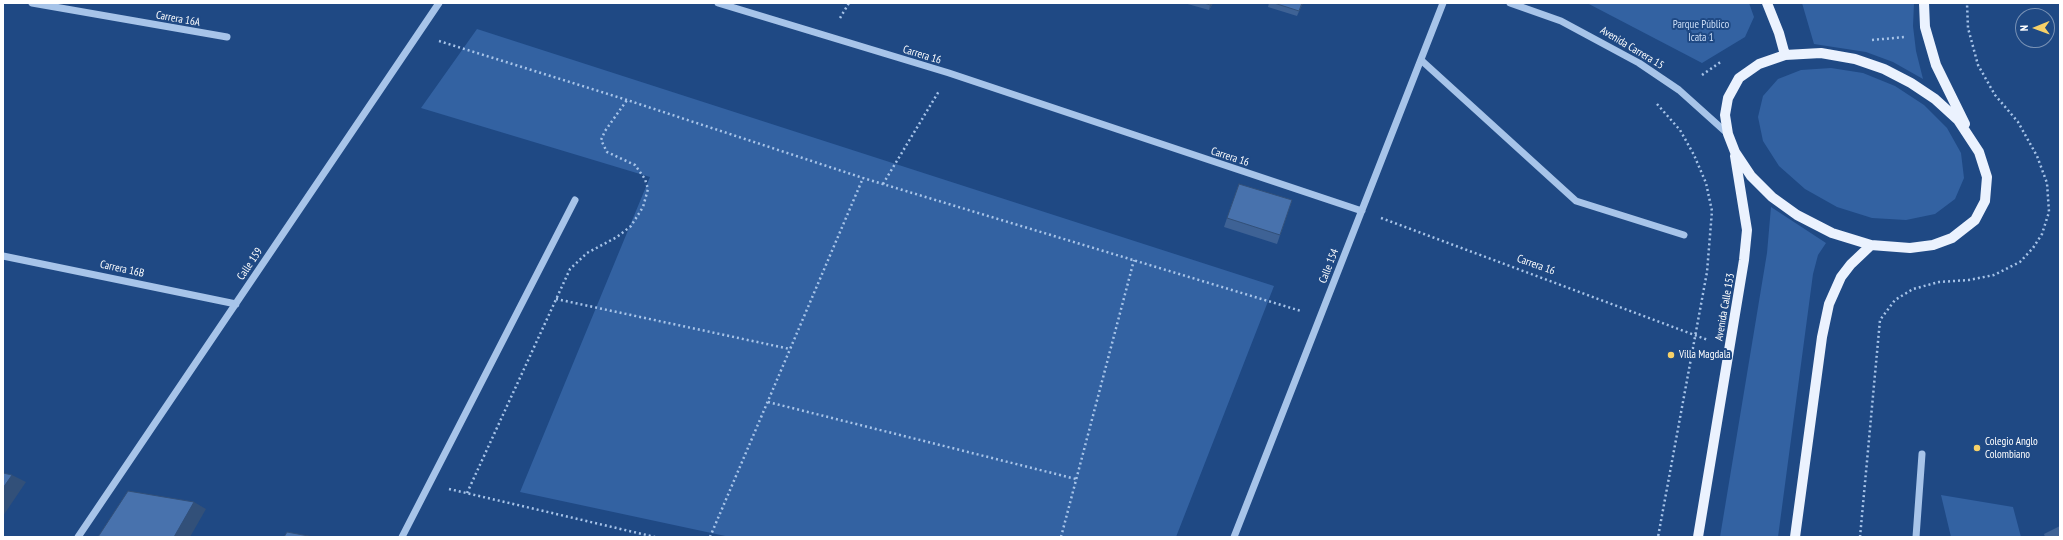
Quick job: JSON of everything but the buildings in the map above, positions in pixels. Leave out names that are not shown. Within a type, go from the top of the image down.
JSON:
[{"type":"main road","points":[[1767,3],[1779,33],[1785,55]]},
{"type":"main road","points":[[1924,3],[1925,27],[1936,65],[1979,152],[1986,177],[1985,201],[1975,220],[1952,238],[1933,245],[1910,248],[1871,245],[1832,233],[1797,215],[1772,197],[1751,176],[1735,152],[1728,134],[1725,115],[1728,98],[1739,78],[1759,64],[1785,55],[1821,53],[1855,59],[1884,69],[1911,82],[1935,99],[1958,120],[1979,152]]},
{"type":"main road","name":"Avenida Calle 153","points":[[1698,537],[1742,274],[1746,230],[1743,194],[1735,152]]},
{"type":"main road","points":[[1795,537],[1822,337],[1829,304],[1840,278],[1871,245]]},
{"type":"street","name":"Carrera 16A","points":[[32,3],[227,37]]},
{"type":"street","name":"Calle 159","points":[[78,537],[439,3]]},
{"type":"street","name":"Carrera 16","points":[[718,3],[949,73],[1362,211]]},
{"type":"street","name":"Calle 154","points":[[1234,537],[1443,3]]},
{"type":"street","name":"Avenida Carrera 15","points":[[1510,3],[1561,22],[1639,63],[1679,90],[1728,134]]},
{"type":"street","points":[[1421,60],[1576,202],[1684,235]]},
{"type":"street","points":[[402,537],[575,200]]},
{"type":"street","name":"Carrera 16B","points":[[3,256],[236,304]]},
{"type":"street","points":[[1916,537],[1922,454]]},
{"type":"path","points":[[418,34],[627,100],[883,184],[1320,318]]},
{"type":"path","points":[[1702,75],[1727,58]]},
{"type":"path","points":[[883,184],[949,73]]},
{"type":"path","points":[[467,493],[570,269],[577,261],[626,230],[638,217],[644,207],[648,189],[646,179],[635,165],[608,152],[602,146],[601,140],[605,131],[627,100]]},
{"type":"path","points":[[1657,104],[1680,130],[1694,155],[1706,183],[1712,211],[1707,272],[1658,537]]},
{"type":"path","points":[[710,537],[864,178]]},
{"type":"path","name":"Carrera 16","points":[[1362,211],[1730,348]]},
{"type":"path","points":[[1061,537],[1134,260]]},
{"type":"path","points":[[556,299],[790,349]]},
{"type":"path","points":[[1860,537],[1880,320]]},
{"type":"path","points":[[768,402],[1076,479]]},
{"type":"path","points":[[429,484],[655,537]]},
{"type":"green space","name":"Parque Público Icata 1","points":[[1587,3],[1749,3],[1754,17],[1745,37],[1702,63]]},
{"type":"green space","points":[[1802,3],[1914,3],[1913,26],[1916,51],[1923,79],[1893,62],[1866,52],[1814,44]]},
{"type":"green space","points":[[477,29],[1274,286],[1176,537],[730,537],[520,492],[650,177],[421,108]]},
{"type":"green space","points":[[1831,68],[1863,73],[1895,86],[1924,105],[1947,128],[1961,153],[1964,178],[1955,199],[1935,214],[1906,220],[1872,218],[1837,207],[1805,189],[1779,166],[1763,141],[1758,117],[1763,96],[1778,79],[1801,70]]},
{"type":"green space","points":[[1771,207],[1826,243],[1818,255],[1813,274],[1778,537],[1720,537],[1767,253]]},
{"type":"green space","points":[[1941,495],[2013,507],[2021,537],[1951,537]]},
{"type":"place","name":"Villa Magdala","points":[[1671,355]]},
{"type":"place","name":"Colegio Anglo Colombiano","points":[[1977,448]]}]
